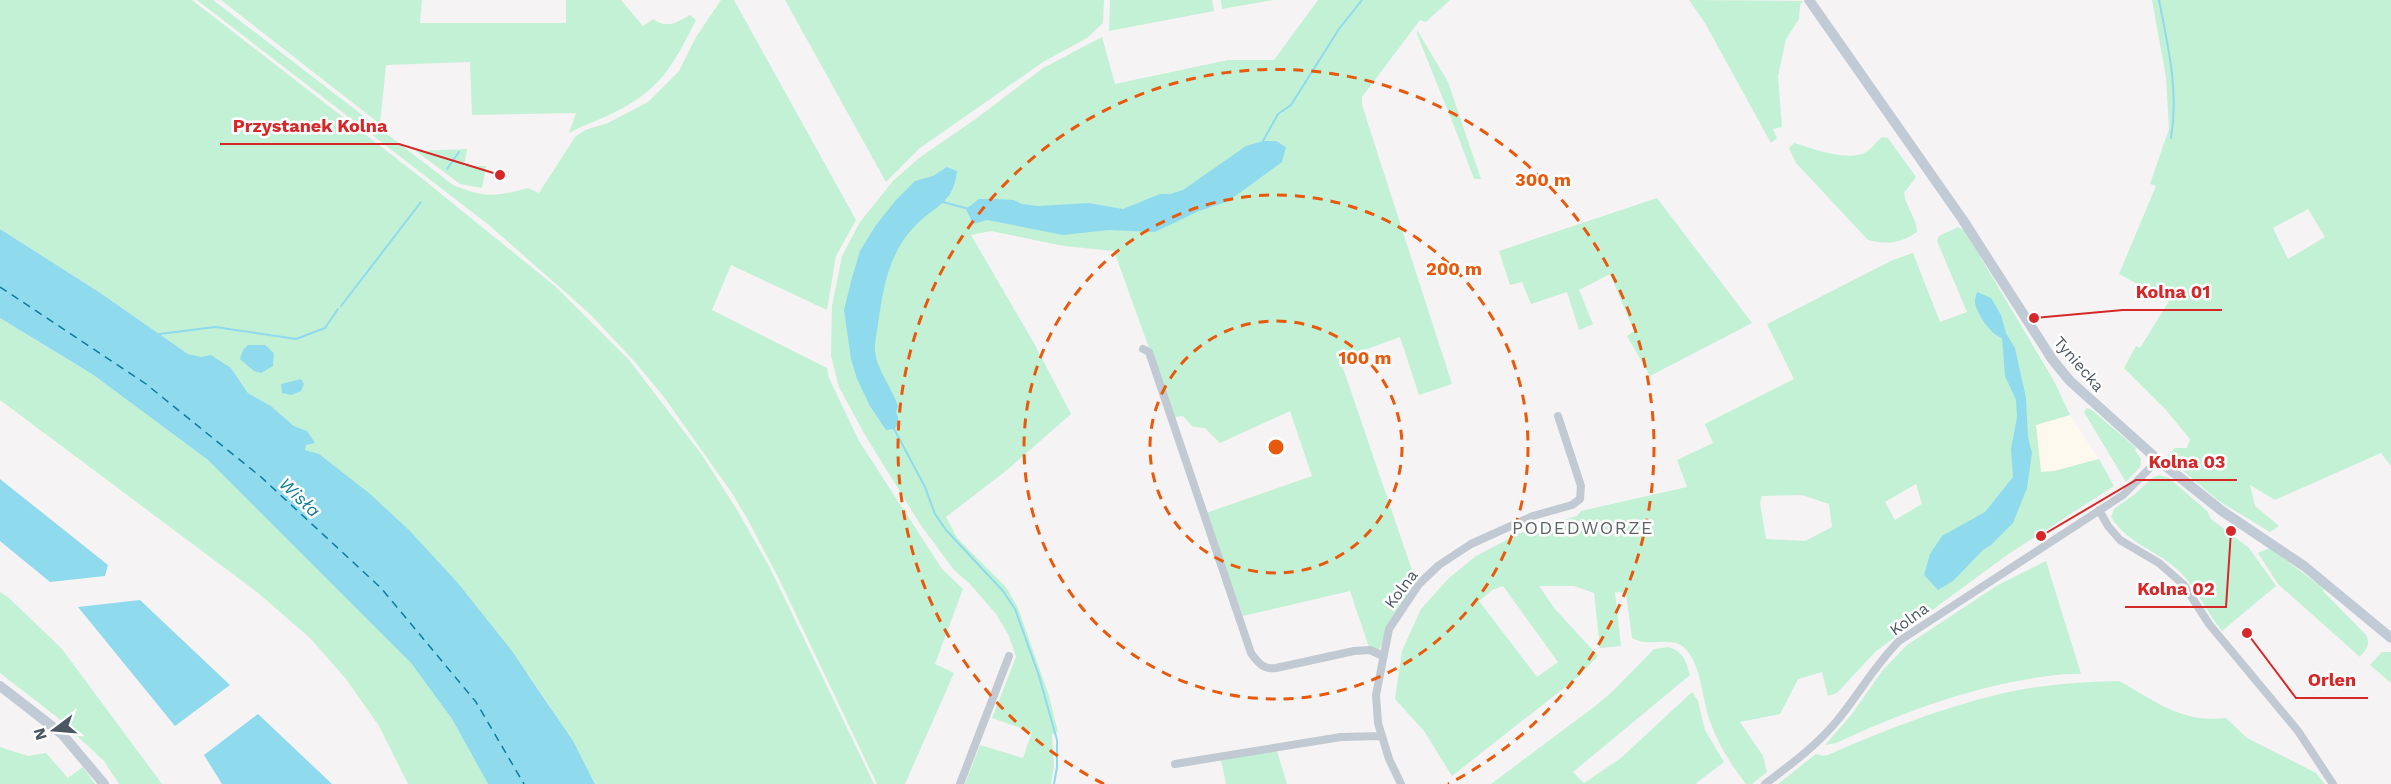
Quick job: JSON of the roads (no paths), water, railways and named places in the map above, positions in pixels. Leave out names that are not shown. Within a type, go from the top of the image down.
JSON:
[{"type":"street","name":"Tyniecka","points":[[1809,0],[1963,220],[2052,359],[2085,396],[2158,460],[2222,511],[2296,560],[2391,638]]},
{"type":"street","points":[[1143,349],[1149,352],[1251,653],[1258,664],[1270,669],[1354,651],[1370,650],[1383,656]]},
{"type":"street","name":"Kolna","points":[[1401,784],[1389,759],[1378,723],[1376,695],[1389,629],[1419,584],[1438,565],[1471,543],[1533,516],[1572,505],[1580,499],[1581,486],[1558,416]]},
{"type":"street","name":"Kolna","points":[[1765,784],[1803,755],[1834,725],[1880,660],[1899,641],[2130,489],[2158,460]]},
{"type":"street","points":[[2099,510],[2120,540],[2159,563],[2184,585],[2209,624],[2298,730],[2334,784]]},
{"type":"street","points":[[960,784],[1009,656]]},
{"type":"street","points":[[0,686],[62,734],[104,784]]},
{"type":"street","points":[[1175,764],[1341,738],[1382,736]]},
{"type":"water","points":[[1263,141],[1276,141],[1286,147],[1282,162],[1226,202],[1199,211],[1155,232],[1109,230],[1063,235],[987,220],[973,224],[966,209],[979,199],[996,199],[1014,200],[1022,204],[1038,206],[1089,203],[1123,209],[1160,194],[1183,190],[1246,146]]},
{"type":"water","points":[[947,167],[957,171],[952,190],[943,202],[907,235],[894,258],[885,284],[875,352],[879,367],[898,406],[896,412],[898,425],[894,429],[886,430],[870,406],[857,379],[851,359],[844,310],[860,251],[876,225],[915,181],[933,176]]},
{"type":"water","name":"Wisła","points":[[0,229],[99,292],[188,354],[201,357],[211,355],[231,368],[248,393],[271,406],[294,426],[307,431],[315,443],[306,445],[305,450],[319,454],[369,493],[409,530],[457,582],[512,651],[573,741],[595,784],[488,784],[452,719],[411,663],[208,460],[92,374],[0,318]]},
{"type":"water","points":[[1977,292],[1991,298],[2015,348],[2026,398],[2028,437],[2032,453],[2027,488],[2013,523],[1953,581],[1938,590],[1924,575],[1930,554],[1942,536],[1985,512],[2013,477],[2011,449],[2017,417],[2016,400],[2005,376],[2002,338],[1993,333],[1981,317],[1975,302]]},
{"type":"water","points":[[248,345],[265,345],[274,353],[273,366],[261,373],[254,371],[240,359],[243,350]]},
{"type":"water","points":[[301,379],[304,384],[301,391],[291,395],[282,393],[281,384]]},
{"type":"water","points":[[0,479],[108,565],[105,576],[50,582],[0,541]]},
{"type":"water","points":[[140,600],[230,685],[175,726],[78,607]]},
{"type":"water","points":[[258,714],[332,784],[222,784],[204,755]]},
{"type":"waterway","points":[[1263,141],[1278,114],[1291,105],[1339,29],[1362,0]]},
{"type":"waterway","points":[[2159,0],[2173,86],[2171,138]]},
{"type":"waterway","points":[[447,169],[459,152]]},
{"type":"waterway","points":[[341,306],[421,202]]},
{"type":"waterway","points":[[943,202],[969,209]]},
{"type":"waterway","points":[[160,334],[215,327],[296,339],[325,328],[338,309]]},
{"type":"waterway","points":[[893,427],[925,487],[935,514],[946,530],[1003,591],[1015,609],[1039,676],[1057,740],[1057,767],[1054,784]]},
{"type":"place","name":"Przystanek Kolna","points":[[500,175]]},
{"type":"place","name":"Kolna 01","points":[[2034,318]]},
{"type":"place","name":"Kolna 02","points":[[2231,531]]},
{"type":"place","name":"Kolna 03","points":[[2041,536]]},
{"type":"place","name":"Orlen","points":[[2247,633]]},
{"type":"district","name":"PODEDWORZE","points":[[1583,527]]}]
